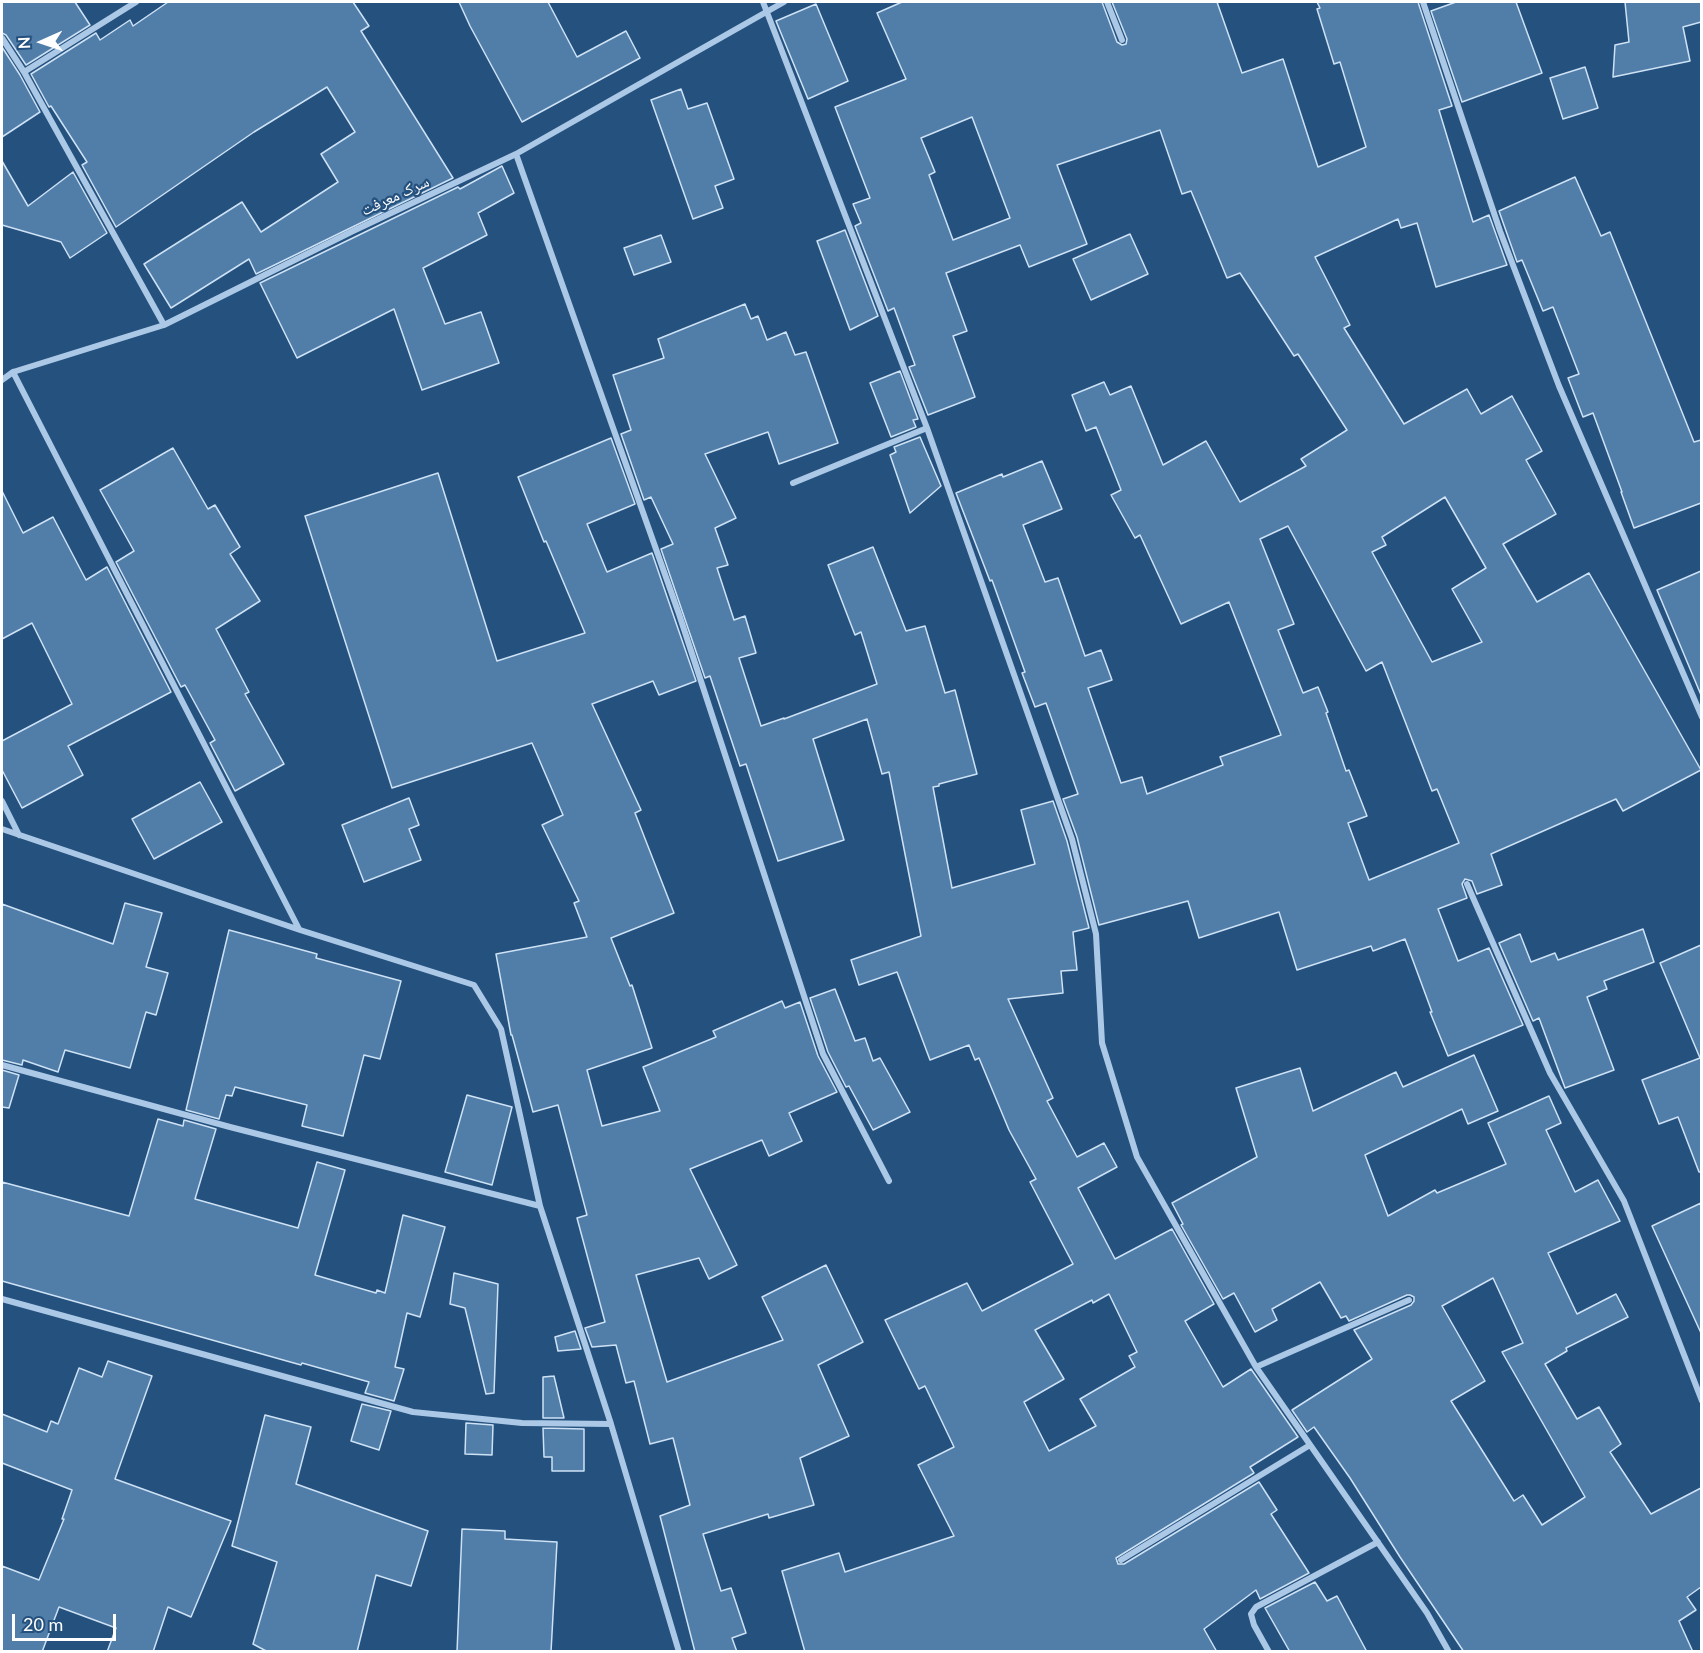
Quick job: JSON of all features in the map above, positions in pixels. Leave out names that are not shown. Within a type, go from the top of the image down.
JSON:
[{"type":"street","points":[[24,72],[136,2]]},
{"type":"street","points":[[763,2],[927,428],[1072,839],[1096,934],[1102,1043],[1137,1157],[1256,1367],[1427,1613],[1449,1652]]},
{"type":"street","name":"سرک معرفت","points":[[2,380],[13,372],[164,325],[353,231],[516,154],[784,2]]},
{"type":"street","points":[[1107,2],[1122,40]]},
{"type":"street","points":[[1423,2],[1500,231],[1559,386],[1701,717]]},
{"type":"street","points":[[2,38],[24,72],[164,325]]},
{"type":"street","points":[[516,154],[679,614],[823,1054],[889,1181]]},
{"type":"street","points":[[13,372],[300,930]]},
{"type":"street","points":[[793,483],[927,428]]},
{"type":"street","points":[[2,801],[19,835]]},
{"type":"street","points":[[2,829],[300,930],[474,985],[501,1029],[540,1206],[611,1424],[679,1652]]},
{"type":"street","points":[[1467,884],[1550,1073],[1624,1201],[1701,1401]]},
{"type":"street","points":[[2,1065],[230,1127],[540,1206]]},
{"type":"street","points":[[2,1299],[413,1412],[522,1423],[611,1424]]},
{"type":"street","points":[[1256,1367],[1409,1300]]},
{"type":"street","points":[[1121,1560],[1310,1445]]},
{"type":"street","points":[[1269,1652],[1254,1625],[1251,1614],[1256,1606],[1378,1542]]},
{"type":"building","points":[[2,2],[75,2],[90,25],[26,65],[6,35],[2,33]]},
{"type":"building","points":[[168,2],[353,2],[369,26],[361,31],[453,178],[256,274],[249,259],[171,308],[144,264],[242,202],[261,232],[338,182],[321,154],[355,132],[327,87],[254,132],[116,227],[82,165],[87,162],[51,106],[49,107],[31,74],[96,33],[100,40],[130,20],[133,26]]},
{"type":"building","points":[[459,2],[548,2],[577,57],[626,31],[640,58],[522,122]]},
{"type":"building","points":[[902,2],[1102,2],[1117,42],[1122,45],[1126,44],[1127,39],[1112,2],[1217,2],[1242,73],[1283,59],[1318,167],[1366,147],[1340,62],[1334,64],[1317,9],[1320,8],[1317,2],[1418,2],[1452,106],[1439,110],[1473,222],[1489,215],[1507,265],[1436,287],[1417,223],[1401,228],[1398,219],[1315,257],[1350,325],[1344,328],[1404,424],[1467,389],[1481,414],[1512,396],[1542,451],[1526,460],[1556,514],[1503,544],[1537,602],[1589,573],[1701,770],[1623,811],[1616,799],[1491,854],[1502,885],[1477,894],[1472,881],[1465,879],[1462,884],[1467,898],[1438,909],[1458,961],[1489,948],[1523,1025],[1448,1056],[1405,939],[1373,951],[1371,946],[1297,970],[1279,912],[1199,938],[1188,901],[1099,925],[1077,837],[1063,799],[1078,794],[1046,703],[1035,707],[992,580],[990,581],[956,493],[1042,461],[1062,509],[1023,525],[1045,582],[1058,578],[1085,656],[1101,650],[1112,680],[1088,688],[1121,783],[1142,777],[1147,794],[1223,765],[1220,757],[1281,735],[1229,602],[1181,624],[1140,535],[1135,538],[1111,495],[1121,490],[1096,427],[1086,431],[1072,395],[1104,382],[1110,395],[1131,386],[1163,465],[1206,441],[1240,502],[1306,466],[1301,459],[1347,430],[1298,354],[1294,356],[1240,273],[1227,278],[1191,191],[1182,194],[1160,130],[1057,165],[1087,244],[1029,267],[1020,245],[946,273],[967,331],[953,336],[975,397],[928,415],[909,367],[915,365],[894,308],[888,311],[855,226],[861,223],[853,204],[870,198],[835,107],[906,79],[877,13]],"holes":[[[972,117],[1010,218],[953,240],[929,175],[935,172],[921,138]],[[1445,497],[1486,568],[1452,589],[1482,642],[1432,662],[1372,552],[1386,545],[1382,537]],[[1288,526],[1366,671],[1382,662],[1432,791],[1437,789],[1459,843],[1369,880],[1348,823],[1367,816],[1349,770],[1346,771],[1318,687],[1303,693],[1278,630],[1294,624],[1260,539]]]},
{"type":"building","points":[[1456,2],[1516,2],[1542,73],[1462,102],[1431,11]]},
{"type":"building","points":[[1625,2],[1701,2],[1701,22],[1683,27],[1690,61],[1613,77],[1615,45],[1629,42]]},
{"type":"building","points":[[816,4],[848,81],[808,99],[776,21]]},
{"type":"building","points":[[2,47],[40,112],[2,137]]},
{"type":"building","points":[[1585,67],[1598,108],[1563,119],[1550,78]]},
{"type":"building","points":[[681,89],[688,109],[707,103],[734,179],[715,186],[723,208],[693,219],[651,100]]},
{"type":"building","points":[[2,161],[28,206],[73,172],[107,233],[70,258],[61,242],[2,225]]},
{"type":"building","points":[[502,166],[514,193],[478,213],[487,235],[423,268],[445,324],[481,312],[499,363],[422,390],[394,309],[297,358],[260,283],[458,187],[460,189]]},
{"type":"building","points":[[1575,177],[1601,236],[1610,232],[1694,442],[1701,440],[1701,503],[1634,528],[1593,413],[1583,417],[1568,378],[1579,374],[1553,307],[1543,311],[1522,260],[1517,262],[1499,211]]},
{"type":"building","points":[[845,230],[878,316],[850,330],[817,241]]},
{"type":"building","points":[[1130,234],[1148,274],[1091,300],[1073,259]]},
{"type":"building","points":[[661,235],[671,262],[634,275],[624,248]]},
{"type":"building","points":[[745,304],[751,319],[758,316],[767,340],[786,332],[795,355],[806,352],[838,443],[779,464],[768,432],[705,454],[736,518],[715,528],[728,565],[717,568],[734,620],[745,616],[756,653],[739,658],[761,726],[877,684],[861,632],[855,635],[828,565],[873,547],[906,631],[925,626],[945,693],[955,690],[977,774],[933,787],[952,888],[1035,864],[1021,810],[1053,801],[1067,841],[1089,928],[1073,932],[1077,970],[1061,971],[1063,993],[1008,999],[1053,1098],[1047,1101],[1077,1157],[1104,1143],[1117,1167],[1078,1188],[1115,1259],[1172,1229],[1214,1304],[1185,1321],[1223,1387],[1251,1369],[1298,1437],[1250,1467],[1254,1473],[1116,1558],[1118,1564],[1124,1564],[1259,1482],[1277,1510],[1271,1514],[1309,1573],[1260,1599],[1256,1590],[1204,1629],[1217,1652],[805,1652],[782,1571],[839,1553],[845,1572],[954,1536],[918,1465],[954,1447],[925,1386],[919,1389],[885,1320],[967,1283],[982,1311],[1073,1264],[1030,1182],[1036,1179],[1009,1130],[979,1058],[975,1060],[969,1045],[930,1060],[897,972],[859,985],[851,960],[921,936],[889,772],[882,774],[867,719],[813,739],[844,840],[778,861],[746,764],[740,766],[710,676],[705,678],[661,549],[673,544],[651,497],[644,500],[621,434],[631,430],[613,375],[664,358],[658,339]],"holes":[[[1109,1294],[1137,1352],[1129,1356],[1135,1367],[1080,1399],[1096,1426],[1049,1451],[1024,1402],[1064,1379],[1035,1330],[1092,1300],[1093,1303]]]},
{"type":"building","points":[[900,371],[918,419],[913,420],[916,427],[891,437],[870,383]]},
{"type":"building","points":[[920,437],[941,486],[910,513],[890,455],[896,452],[894,447]]},
{"type":"building","points":[[611,438],[635,504],[587,524],[607,572],[652,553],[696,681],[659,695],[653,681],[592,704],[641,810],[635,813],[674,913],[611,938],[630,986],[632,985],[652,1048],[587,1070],[602,1126],[660,1111],[643,1067],[716,1037],[713,1031],[782,1001],[785,1008],[800,1002],[818,1056],[837,1092],[789,1113],[802,1141],[769,1156],[762,1140],[690,1169],[737,1265],[709,1279],[699,1258],[636,1275],[667,1382],[783,1340],[762,1297],[826,1265],[863,1342],[818,1365],[849,1436],[800,1458],[814,1505],[769,1518],[768,1514],[703,1534],[721,1591],[731,1588],[746,1633],[732,1638],[737,1652],[695,1652],[660,1516],[690,1505],[673,1438],[650,1444],[634,1381],[626,1383],[616,1345],[592,1347],[585,1328],[605,1322],[577,1218],[587,1215],[558,1105],[533,1112],[511,1035],[496,954],[587,937],[574,903],[579,901],[542,825],[563,815],[532,743],[392,788],[305,516],[438,473],[497,661],[585,633],[518,477]]},
{"type":"building","points":[[173,448],[208,509],[215,505],[240,547],[230,554],[260,601],[216,629],[249,692],[245,694],[284,764],[235,791],[210,743],[215,740],[185,685],[181,687],[116,562],[134,551],[100,490]]},
{"type":"building","points":[[2,491],[23,533],[53,517],[86,580],[107,567],[171,692],[68,746],[83,775],[22,808],[2,770],[2,741],[72,704],[32,623],[2,639]]},
{"type":"building","points":[[1701,571],[1701,695],[1657,590]]},
{"type":"building","points":[[200,782],[222,822],[154,859],[132,819]]},
{"type":"building","points":[[409,798],[419,825],[409,829],[421,860],[364,882],[342,825]]},
{"type":"building","points":[[125,903],[162,913],[146,967],[168,973],[156,1015],[146,1012],[130,1068],[65,1050],[58,1072],[23,1060],[22,1065],[2,1060],[2,904],[113,944]]},
{"type":"building","points":[[1643,929],[1654,962],[1604,981],[1607,989],[1587,997],[1614,1070],[1565,1088],[1539,1018],[1533,1021],[1499,943],[1520,934],[1531,962],[1555,953],[1558,960]]},
{"type":"building","points":[[229,930],[317,954],[316,958],[401,981],[380,1059],[364,1055],[343,1136],[302,1126],[307,1105],[235,1087],[232,1096],[226,1095],[219,1119],[186,1110]]},
{"type":"building","points":[[1701,945],[1701,1172],[1699,1172],[1678,1117],[1659,1124],[1642,1080],[1700,1058],[1660,963]]},
{"type":"building","points":[[835,989],[855,1041],[865,1038],[873,1061],[880,1058],[910,1112],[873,1130],[849,1086],[846,1087],[828,1052],[810,998]]},
{"type":"building","points":[[1474,1055],[1498,1111],[1468,1124],[1462,1109],[1365,1155],[1388,1216],[1435,1190],[1437,1193],[1506,1164],[1488,1123],[1549,1096],[1561,1123],[1546,1130],[1575,1192],[1598,1180],[1620,1221],[1548,1253],[1577,1314],[1616,1294],[1628,1317],[1566,1348],[1567,1351],[1545,1364],[1577,1419],[1599,1407],[1621,1444],[1610,1452],[1651,1514],[1701,1488],[1701,1587],[1687,1597],[1696,1610],[1679,1621],[1693,1652],[1464,1652],[1314,1427],[1307,1432],[1292,1410],[1372,1359],[1354,1330],[1411,1305],[1414,1297],[1407,1295],[1349,1321],[1346,1316],[1341,1318],[1320,1282],[1272,1309],[1277,1320],[1255,1332],[1234,1293],[1223,1299],[1181,1225],[1183,1224],[1172,1203],[1257,1157],[1236,1088],[1300,1068],[1313,1111],[1396,1072],[1403,1087]],"holes":[[[1493,1278],[1523,1343],[1502,1352],[1585,1497],[1542,1525],[1523,1495],[1514,1501],[1451,1401],[1485,1381],[1442,1306]]]},
{"type":"building","points":[[2,1070],[19,1075],[9,1108],[2,1107]]},
{"type":"building","points":[[467,1095],[512,1107],[492,1185],[445,1172]]},
{"type":"building","points":[[158,1119],[183,1126],[184,1120],[216,1129],[195,1199],[298,1228],[317,1162],[345,1170],[315,1275],[376,1293],[377,1290],[385,1293],[403,1215],[445,1227],[420,1317],[407,1313],[395,1367],[404,1369],[394,1401],[365,1393],[369,1382],[2,1281],[2,1182],[129,1216]]},
{"type":"building","points":[[1701,1203],[1701,1333],[1652,1226]]},
{"type":"building","points":[[454,1273],[498,1284],[494,1393],[486,1394],[465,1308],[450,1304]]},
{"type":"building","points":[[575,1331],[581,1349],[558,1351],[555,1337]]},
{"type":"building","points":[[108,1361],[152,1376],[115,1479],[231,1521],[191,1617],[168,1607],[153,1652],[107,1652],[116,1628],[59,1607],[42,1652],[2,1652],[2,1566],[39,1580],[64,1519],[62,1519],[72,1490],[2,1463],[2,1414],[47,1432],[51,1421],[58,1424],[79,1368],[102,1377]]},
{"type":"building","points":[[554,1376],[564,1418],[543,1418],[543,1377]]},
{"type":"building","points":[[362,1404],[391,1411],[379,1450],[351,1441]]},
{"type":"building","points":[[265,1415],[311,1427],[296,1484],[428,1531],[411,1586],[376,1575],[357,1652],[268,1652],[253,1644],[277,1562],[232,1546]]},
{"type":"building","points":[[466,1423],[493,1425],[492,1455],[465,1454]]},
{"type":"building","points":[[543,1428],[584,1429],[584,1471],[552,1471],[552,1457],[544,1457]]},
{"type":"building","points":[[462,1529],[505,1531],[505,1539],[557,1542],[551,1652],[457,1652]]},
{"type":"building","points":[[1315,1582],[1327,1601],[1337,1596],[1367,1652],[1290,1652],[1265,1608]]}]
